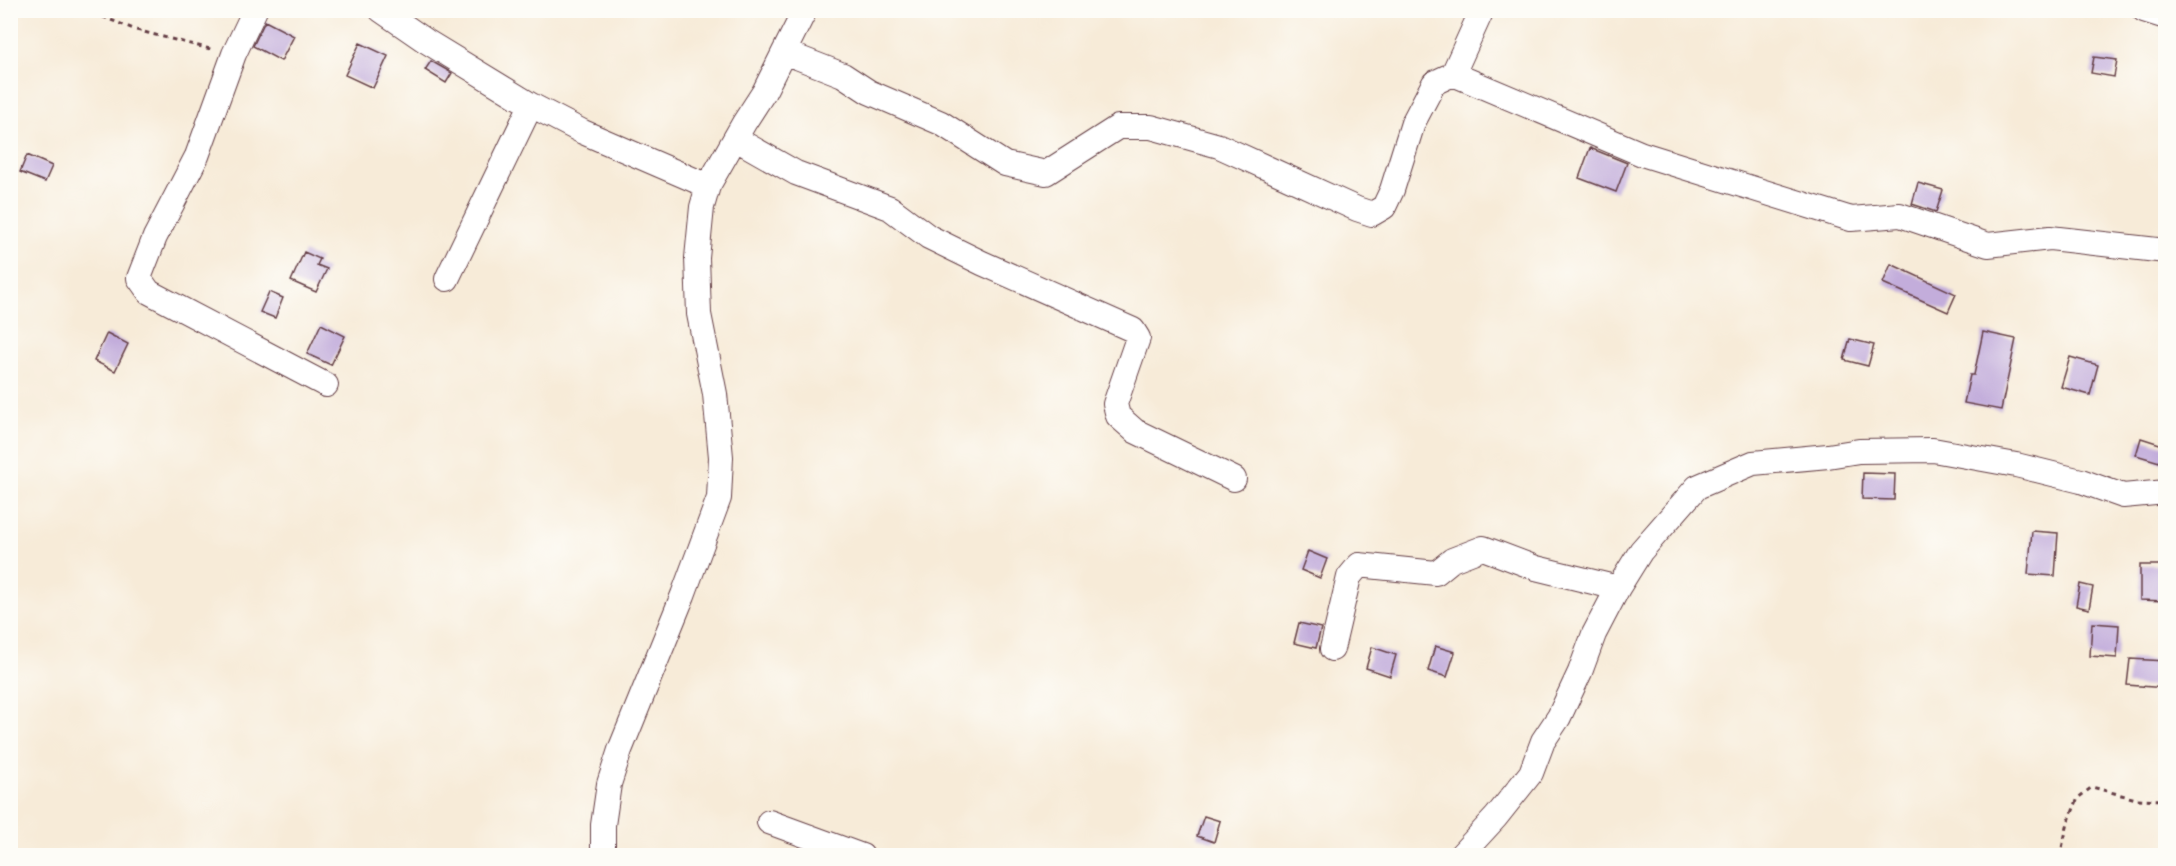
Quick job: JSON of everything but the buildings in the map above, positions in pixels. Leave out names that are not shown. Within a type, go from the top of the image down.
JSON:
[{"type":"street","points":[[255,10],[234,54],[197,156],[154,237],[139,278],[149,292],[326,385]]},
{"type":"street","points":[[381,10],[426,41],[531,105],[583,132],[708,186]]},
{"type":"street","points":[[603,855],[603,825],[607,794],[620,750],[683,595],[719,498],[722,457],[715,394],[699,314],[697,258],[702,207],[708,186],[764,92],[805,10]]},
{"type":"street","points":[[784,52],[843,75],[869,92],[941,123],[1005,164],[1046,173],[1118,127],[1151,127],[1219,146],[1372,214],[1384,207],[1392,190],[1413,123],[1434,83],[1453,74],[1482,10]]},
{"type":"street","points":[[2144,10],[2166,17]]},
{"type":"street","points":[[1453,74],[1642,154],[1851,219],[1900,215],[1988,245],[2050,238],[2166,251]]},
{"type":"street","points":[[447,279],[531,105]]},
{"type":"street","points":[[736,140],[796,173],[890,208],[929,237],[1133,330],[1138,338],[1116,404],[1118,416],[1135,431],[1234,479]]},
{"type":"street","points":[[1460,855],[1496,817],[1531,773],[1543,741],[1558,717],[1580,672],[1594,634],[1618,588],[1641,551],[1697,487],[1752,462],[1828,456],[1859,451],[1933,450],[2016,465],[2081,481],[2123,496],[2166,492]]},
{"type":"street","points":[[1332,649],[1349,577],[1359,565],[1436,573],[1452,560],[1483,549],[1536,568],[1618,588]]},
{"type":"street","points":[[769,822],[862,855]]},
{"type":"path","points":[[86,10],[136,30],[234,54]]},
{"type":"path","points":[[2060,855],[2068,823],[2078,798],[2092,787],[2136,799],[2166,800]]}]
